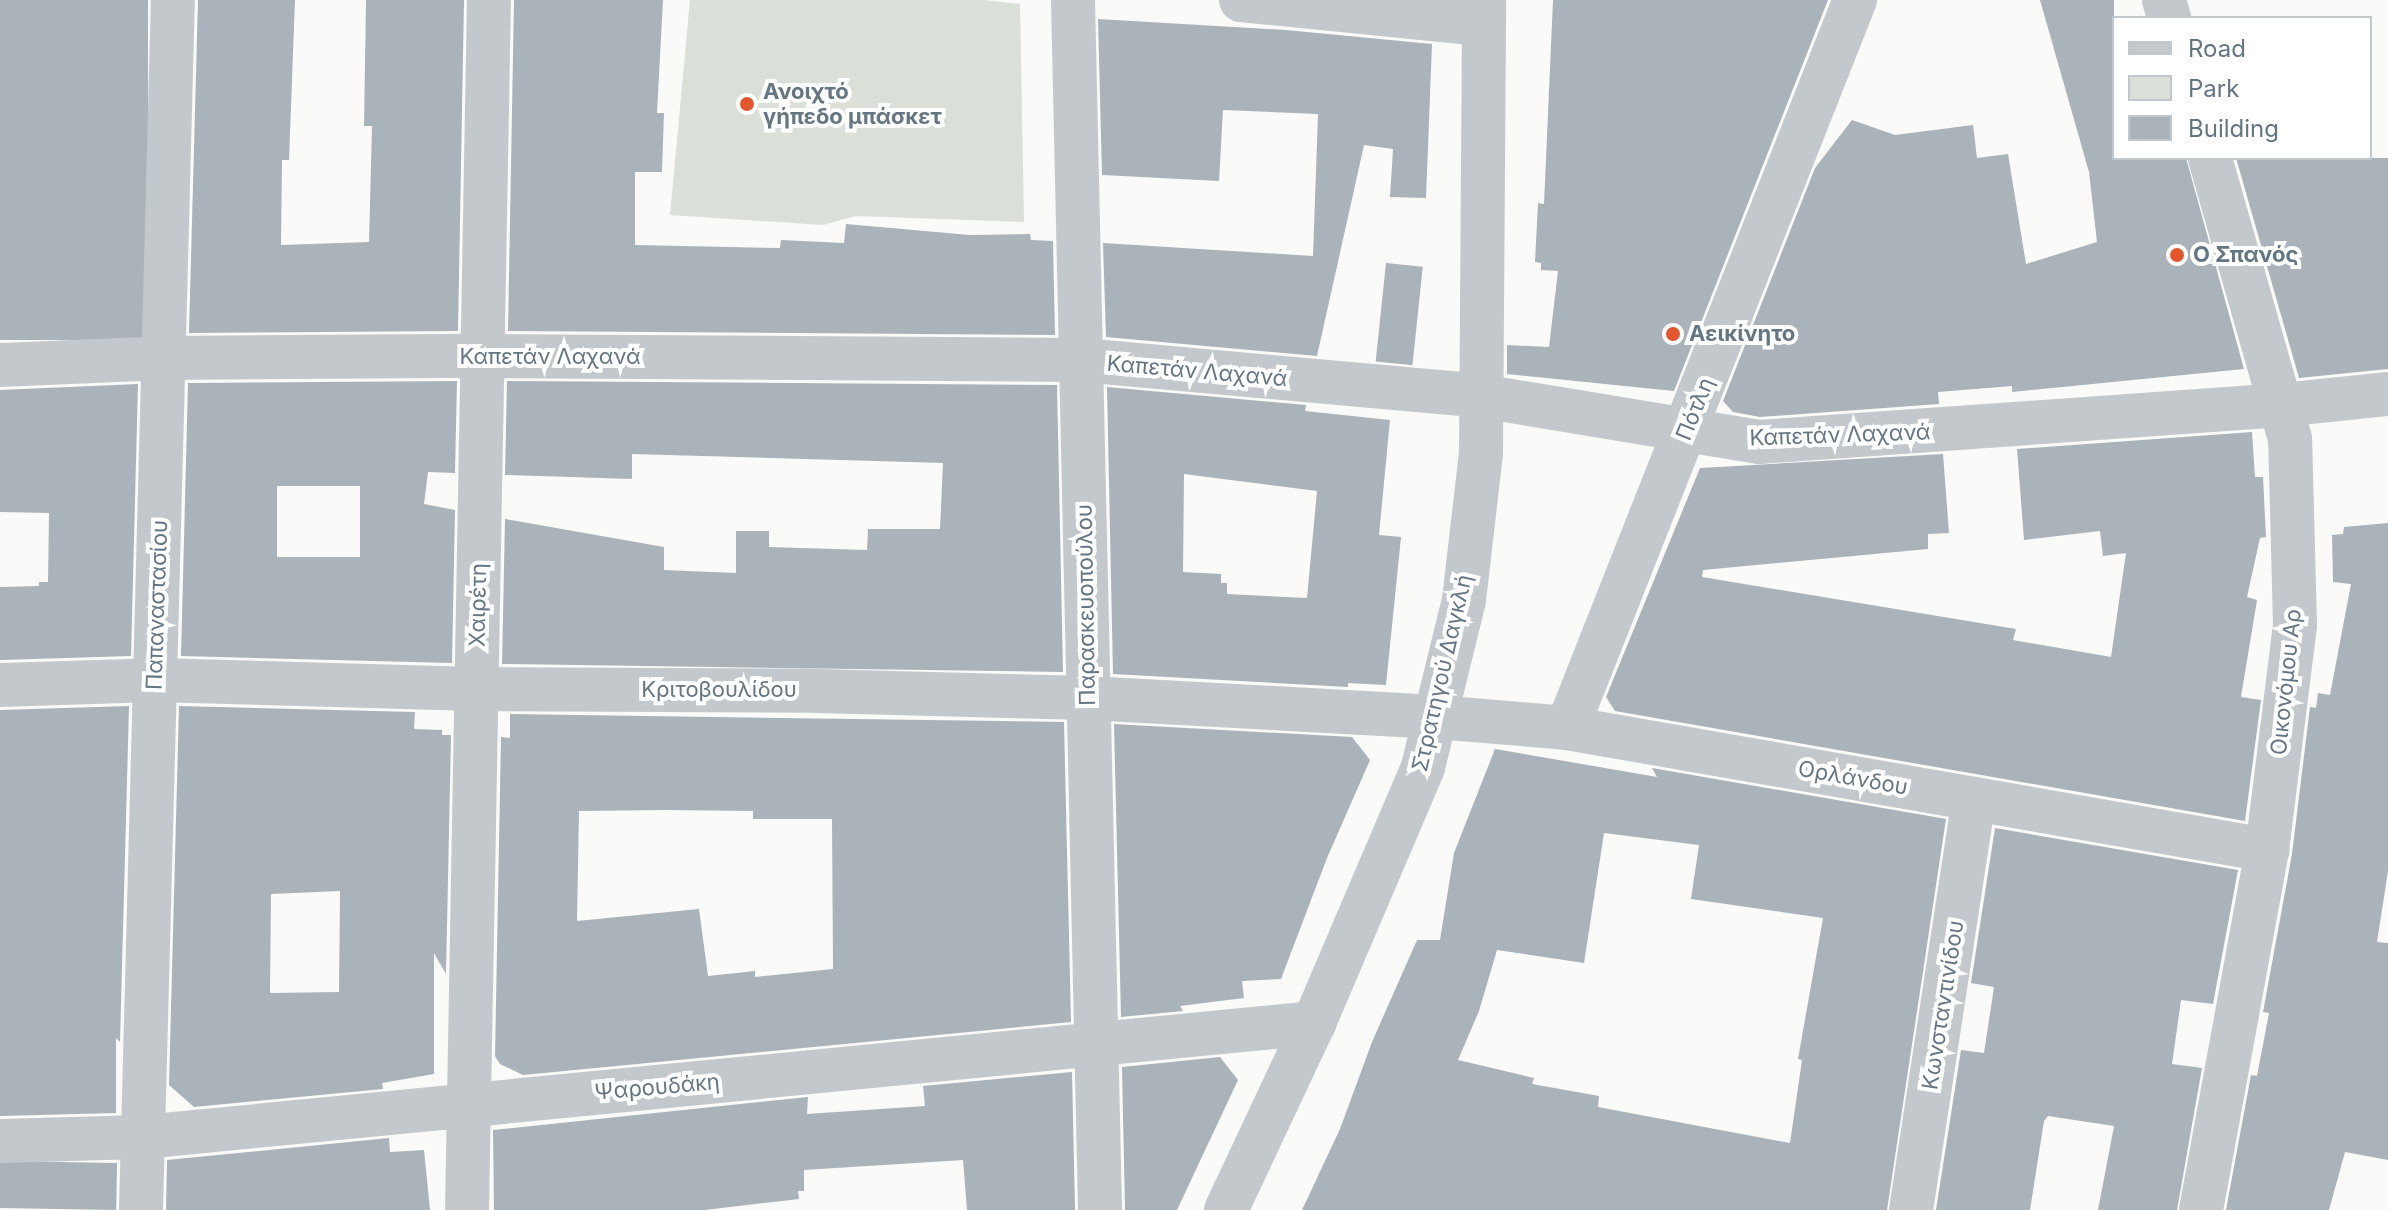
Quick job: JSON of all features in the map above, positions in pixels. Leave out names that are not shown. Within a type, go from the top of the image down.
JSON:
[{"type":"street","name":"Παπαναστασίου","points":[[141,1210],[173,0]]},
{"type":"street","name":"Χαιρέτη","points":[[467,1210],[489,0]]},
{"type":"street","name":"Παρασκευοπούλου","points":[[1073,0],[1100,1210]]},
{"type":"street","points":[[1241,0],[1483,12]]},
{"type":"street","name":"Πότλη","points":[[1567,728],[1855,0]]},
{"type":"street","name":"Στρατηγού Δαγκλή","points":[[1226,1210],[1314,1023],[1423,767],[1464,600],[1481,453],[1483,12]]},
{"type":"street","name":"Οικονόμου Αρ","points":[[2201,1210],[2267,850],[2295,625],[2290,439],[2283,405],[2211,160]]},
{"type":"street","name":"Καπετάν Λαχανά","points":[[0,365],[164,358],[482,356],[1081,360],[1481,396],[1759,442],[2283,405],[2388,394]]},
{"type":"street","name":"Κριτοβουλίδου","points":[[0,685],[155,680],[476,689],[817,691],[1088,698],[1437,717]]},
{"type":"street","name":"Ορλάνδου","points":[[1437,717],[1567,728],[2267,850]]},
{"type":"street","name":"Κωνσταντινίδου","points":[[1911,1210],[1974,799]]},
{"type":"street","name":"Ψαρουδάκη","points":[[0,1141],[143,1137],[1314,1023]]},
{"type":"green space","points":[[690,0],[983,0],[1020,4],[1024,222],[856,216],[823,225],[670,215]]},
{"type":"building","points":[[0,0],[148,0],[148,340],[0,340]]},
{"type":"building","points":[[198,0],[295,0],[289,160],[282,160],[281,245],[369,242],[372,126],[364,126],[366,0],[464,0],[458,331],[189,333]]},
{"type":"building","points":[[514,0],[663,0],[657,113],[664,113],[662,172],[635,172],[635,245],[780,248],[781,240],[844,243],[846,224],[970,235],[1030,234],[1031,240],[1053,241],[1055,335],[508,331]]},
{"type":"building","points":[[1553,0],[1828,0],[1674,391],[1507,374],[1507,345],[1549,347],[1558,271],[1541,270],[1541,263],[1535,262],[1538,203],[1544,204]]},
{"type":"building","points":[[2040,0],[2114,0],[2112,160],[2187,160],[2244,369],[2012,392],[2012,386],[1938,392],[1939,404],[1760,417],[1733,412],[1723,401],[1815,168],[1852,120],[1895,135],[1973,125],[1977,158],[2008,154],[2026,264],[2097,242],[2089,172]]},
{"type":"building","points":[[1098,19],[1286,30],[1432,44],[1426,198],[1390,197],[1393,149],[1364,145],[1317,356],[1106,337],[1103,243],[1313,256],[1318,114],[1223,110],[1219,181],[1102,175]]},
{"type":"building","points":[[2388,158],[2388,369],[2299,378],[2237,160]]},
{"type":"building","points":[[1386,263],[1423,267],[1412,365],[1376,361]]},
{"type":"building","points":[[457,381],[455,473],[428,472],[424,504],[455,510],[452,663],[181,656],[188,383]],"holes":[[[277,486],[360,486],[360,557],[277,557]]]},
{"type":"building","points":[[507,381],[1057,385],[1063,672],[502,664],[505,519],[664,547],[664,570],[736,573],[736,531],[769,531],[769,547],[867,550],[868,529],[940,529],[943,463],[632,454],[632,479],[505,475]]},
{"type":"building","points":[[138,384],[131,656],[0,660],[0,587],[39,586],[39,582],[48,582],[49,513],[0,512],[0,390]]},
{"type":"building","points":[[1107,387],[1306,405],[1305,411],[1390,420],[1379,535],[1401,537],[1386,685],[1348,683],[1348,687],[1113,674]],"holes":[[[1184,474],[1317,491],[1307,598],[1227,594],[1227,583],[1221,583],[1221,574],[1183,572]]]},
{"type":"building","points":[[2252,432],[2255,477],[2263,477],[2266,537],[2260,538],[2247,597],[2257,600],[2241,697],[2261,700],[2245,821],[1615,711],[1606,697],[1700,468],[1943,454],[1949,533],[1928,534],[1928,549],[1703,570],[1702,577],[2016,629],[2013,640],[2111,657],[2126,553],[2103,556],[2100,531],[2024,540],[2017,449]]},
{"type":"building","points":[[2388,523],[2388,871],[2377,942],[2388,943],[2388,1160],[2345,1152],[2329,1210],[2226,1210],[2251,1075],[2257,1076],[2269,1013],[2263,1012],[2292,854],[2310,707],[2316,708],[2318,693],[2330,695],[2351,584],[2333,582],[2332,535],[2343,534],[2344,527]]},
{"type":"building","points":[[129,706],[116,1113],[0,1116],[0,710]]},
{"type":"building","points":[[179,706],[415,712],[414,729],[442,730],[442,735],[451,735],[446,974],[434,953],[434,1074],[382,1083],[383,1089],[194,1107],[169,1085]],"holes":[[[340,891],[339,992],[270,993],[271,894]]]},
{"type":"building","points":[[510,714],[1064,722],[1071,1022],[523,1075],[500,1064],[495,1056],[501,737],[510,738]],"holes":[[[579,811],[753,811],[753,819],[832,819],[833,969],[755,977],[755,971],[708,976],[699,909],[577,921]]]},
{"type":"building","points":[[1114,724],[1352,737],[1370,760],[1327,858],[1281,979],[1242,981],[1244,998],[1180,1006],[1183,1011],[1121,1017]]},
{"type":"building","points":[[1495,749],[1657,777],[1652,768],[1946,819],[1887,1210],[1302,1210],[1340,1129],[1372,1042],[1417,940],[1440,940],[1454,853]],"holes":[[[1604,833],[1699,845],[1691,899],[1823,918],[1798,1059],[1802,1060],[1790,1143],[1598,1107],[1599,1096],[1532,1084],[1534,1078],[1458,1060],[1479,1011],[1497,950],[1584,963]]]},
{"type":"building","points":[[1995,828],[2238,870],[2213,1004],[2181,1000],[2172,1064],[2202,1068],[2177,1210],[2098,1210],[2114,1126],[2048,1116],[2044,1121],[2030,1210],[1936,1210],[1961,1050],[1984,1053],[1994,987],[1971,983]]},
{"type":"building","points":[[1220,1057],[1238,1080],[1177,1210],[1125,1210],[1122,1067]]},
{"type":"building","points":[[1072,1072],[1075,1210],[967,1210],[963,1160],[804,1170],[804,1191],[798,1191],[799,1199],[705,1210],[494,1210],[493,1130],[808,1097],[807,1114],[925,1106],[923,1086]]},
{"type":"building","points":[[389,1138],[390,1152],[424,1150],[430,1210],[166,1210],[167,1160]]},
{"type":"building","points":[[0,1161],[117,1163],[116,1210],[0,1208]]},
{"type":"place","name":"Ανοιχτό γήπεδο μπάσκετ","points":[[747,104]]},
{"type":"place","name":"Ο Σπανός","points":[[2177,255]]},
{"type":"place","name":"Αεικίνητο","points":[[1673,334]]}]
